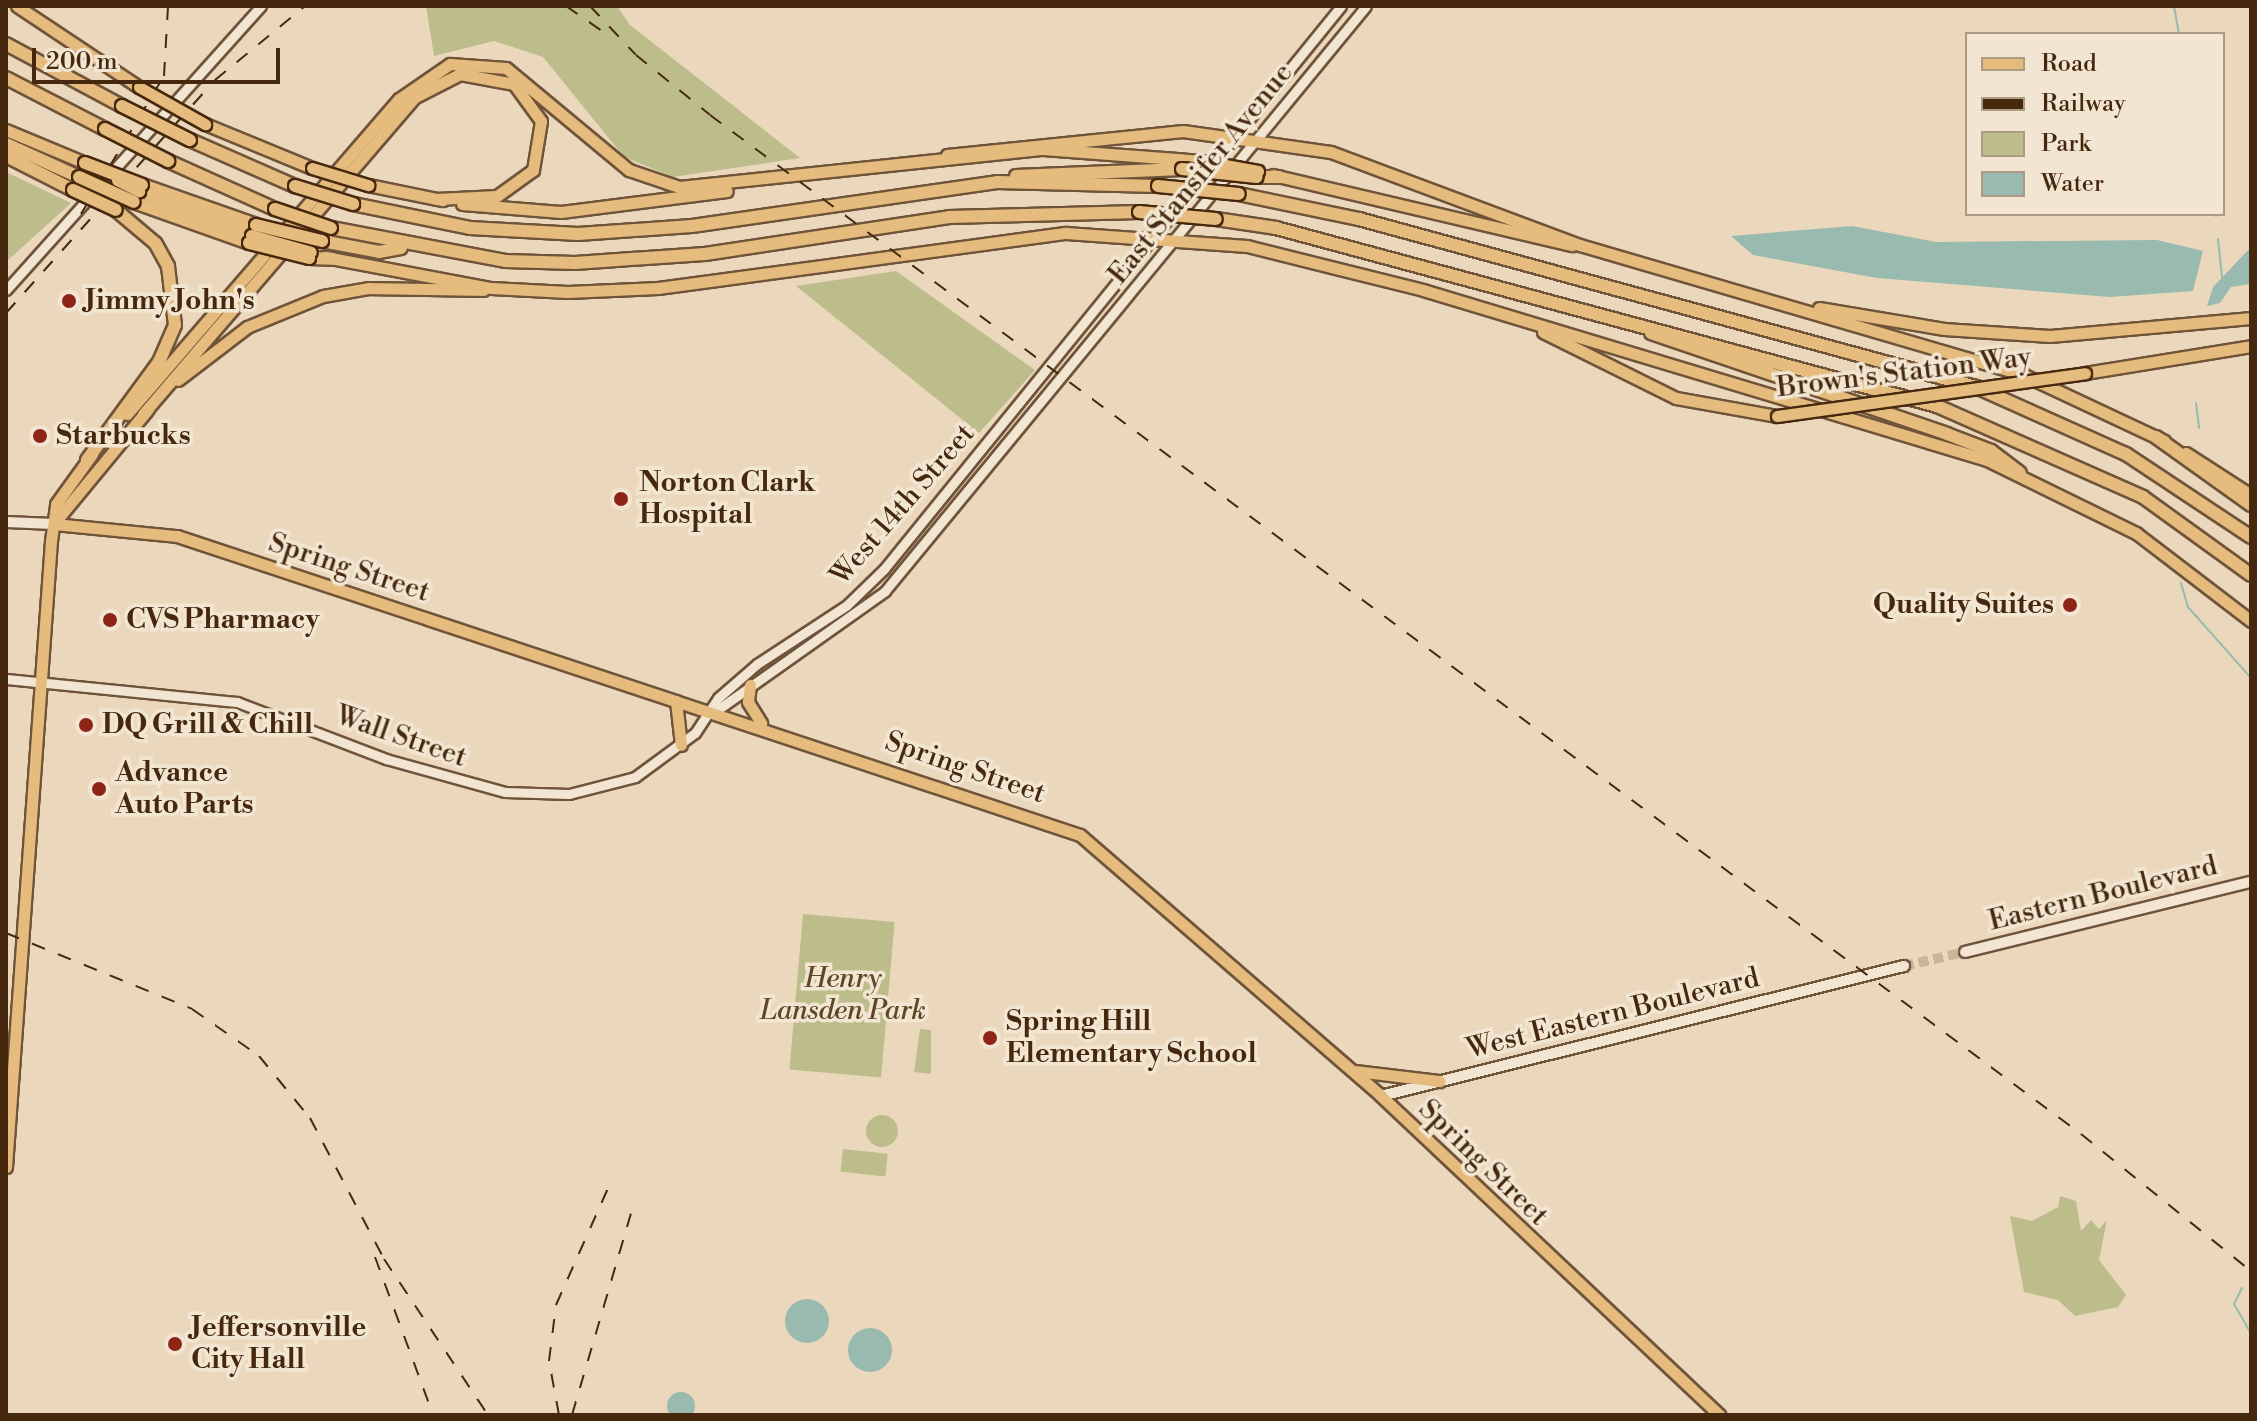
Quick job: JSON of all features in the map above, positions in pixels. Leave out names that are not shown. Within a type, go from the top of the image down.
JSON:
[{"type":"highway","points":[[6,44],[190,140],[295,186],[353,204],[470,228],[620,233],[997,182],[1039,170],[1182,169],[1279,177]]},
{"type":"highway","points":[[6,78],[168,161],[275,209],[331,228],[408,247],[505,261],[643,260],[949,217],[1139,212],[1276,228],[1937,406],[2047,450],[2143,497],[2251,575]]},
{"type":"highway","points":[[6,86],[34,93]]},
{"type":"highway","points":[[6,144],[79,177],[139,193],[310,255],[332,259]]},
{"type":"highway","points":[[6,156],[116,210],[155,243],[168,266],[175,325],[159,362],[87,460]]},
{"type":"highway","points":[[85,163],[139,193],[252,235],[322,241],[379,252],[408,247]]},
{"type":"highway","points":[[997,182],[1158,186],[1239,194],[1359,219],[1976,387],[2126,454],[2251,537]]},
{"type":"highway","points":[[1638,325],[1713,360],[1962,440],[2020,473]]},
{"type":"highway","points":[[2156,437],[2251,505]]},
{"type":"main road","points":[[17,6],[139,87],[205,124],[312,168],[368,185],[436,199],[561,212],[649,206],[763,183],[1053,139],[1239,133],[1351,158],[1580,245]]},
{"type":"main road","points":[[31,6],[94,58]]},
{"type":"main road","points":[[6,1167],[40,682],[54,524],[61,493],[399,99],[436,70],[466,61],[506,68],[643,179],[679,187],[763,183]]},
{"type":"main road","points":[[54,524],[143,414],[415,97],[460,74],[514,84],[541,121],[533,170],[497,196],[436,199]]},
{"type":"main road","points":[[6,130],[85,163]]},
{"type":"main road","points":[[935,159],[1043,149],[1203,161],[1258,174]]},
{"type":"main road","points":[[1279,177],[1580,245],[1794,304],[2024,375],[2156,437],[2251,495]]},
{"type":"main road","points":[[143,414],[228,339],[275,312],[369,288],[658,288],[1020,238],[1179,239],[1342,267],[2020,473],[2136,533],[2251,621]]},
{"type":"main road","points":[[332,259],[491,288]]},
{"type":"main road","name":"Brown's Station Way","points":[[1794,304],[1944,329],[2050,336],[2251,318]]},
{"type":"main road","name":"Brown's Station Way","points":[[1533,324],[1676,398],[1777,416],[2085,373],[2251,346]]},
{"type":"main road","name":"Spring Street","points":[[6,522],[177,536],[713,713],[764,726],[1080,835],[1381,1096],[1719,1415]]},
{"type":"main road","points":[[750,685],[750,710],[764,726]]},
{"type":"main road","points":[[676,701],[681,745]]},
{"type":"main road","name":"Eastern Boulevard","points":[[1965,952],[2251,882]]},
{"type":"main road","name":"West Eastern Boulevard","points":[[1381,1096],[1904,966]]},
{"type":"main road","points":[[1349,1068],[1439,1081]]},
{"type":"street","points":[[6,290],[83,210],[261,6]]},
{"type":"street","name":"East Stansifer Avenue","points":[[1055,356],[1341,6]]},
{"type":"street","name":"East Stansifer Avenue","points":[[1069,368],[1179,239],[1366,6]]},
{"type":"street","name":"West 14th Street","points":[[713,713],[718,698],[757,664],[847,605],[884,569],[1055,356]]},
{"type":"street","name":"West 14th Street","points":[[713,713],[885,591],[1069,368]]},
{"type":"street","name":"Wall Street","points":[[6,679],[237,702],[386,759],[518,794],[615,785],[681,745],[713,713]]},
{"type":"green space","points":[[426,6],[617,6],[630,25],[800,158],[673,177],[624,157],[543,57],[494,41],[434,56]]},
{"type":"green space","points":[[6,172],[71,203],[6,262]]},
{"type":"green space","points":[[896,271],[1035,370],[979,433],[796,286]]},
{"type":"green space","name":"Henry Lansden Park","points":[[803,914],[895,922],[881,1077],[789,1069]]},
{"type":"green space","points":[[920,1029],[931,1030],[931,1074],[914,1072]]},
{"type":"green space","points":[[882,1115],[893,1120],[898,1131],[893,1142],[882,1147],[871,1142],[866,1131],[871,1120]]},
{"type":"green space","points":[[843,1149],[888,1154],[885,1177],[841,1172]]},
{"type":"green space","points":[[2060,1196],[2076,1201],[2081,1231],[2091,1220],[2099,1229],[2107,1220],[2099,1260],[2126,1295],[2118,1307],[2075,1316],[2058,1300],[2024,1292],[2010,1216],[2032,1221],[2058,1207]]},
{"type":"water","points":[[1852,226],[1936,242],[2157,240],[2203,251],[2193,291],[2110,297],[1877,278],[1753,255],[1731,236]]},
{"type":"water","points":[[2251,247],[2251,284],[2231,287],[2220,303],[2207,306],[2213,287]]},
{"type":"water","points":[[807,1299],[823,1305],[829,1321],[823,1337],[807,1343],[791,1337],[785,1321],[791,1305]]},
{"type":"water","points":[[870,1328],[886,1334],[892,1350],[886,1366],[870,1372],[854,1366],[848,1350],[854,1334]]},
{"type":"water","points":[[681,1392],[691,1396],[695,1406],[691,1416],[681,1420],[671,1416],[667,1406],[671,1396]]},
{"type":"waterway","points":[[2174,6],[2179,32]]},
{"type":"waterway","points":[[2218,239],[2222,278]]},
{"type":"waterway","points":[[2196,403],[2199,428]]},
{"type":"waterway","points":[[2181,583],[2188,607],[2251,678]]},
{"type":"waterway","points":[[2242,1288],[2234,1304],[2251,1334]]},
{"type":"tunnel","points":[[1904,966],[1965,952]]},
{"type":"railway","points":[[81,214],[164,76],[168,6]]},
{"type":"railway","points":[[6,313],[215,80],[305,6]]},
{"type":"railway","points":[[566,6],[602,31]]},
{"type":"railway","points":[[590,6],[636,55],[710,115],[2081,1134],[2251,1271]]},
{"type":"railway","points":[[6,933],[192,1009],[259,1056],[310,1118],[384,1259],[488,1415]]},
{"type":"railway","points":[[559,1415],[549,1361],[556,1305],[609,1186]]},
{"type":"railway","points":[[572,1415],[631,1213]]},
{"type":"railway","points":[[375,1257],[433,1415]]},
{"type":"place","name":"Jimmy John's","points":[[69,301]]},
{"type":"place","name":"Starbucks","points":[[40,436]]},
{"type":"place","name":"Norton Clark Hospital","points":[[621,499]]},
{"type":"place","name":"Quality Suites","points":[[2070,605]]},
{"type":"place","name":"CVS Pharmacy","points":[[110,620]]},
{"type":"place","name":"DQ Grill & Chill","points":[[86,725]]},
{"type":"place","name":"Advance Auto Parts","points":[[99,789]]},
{"type":"place","name":"Spring Hill Elementary School","points":[[990,1038]]},
{"type":"place","name":"Jeffersonville City Hall","points":[[175,1344]]}]
